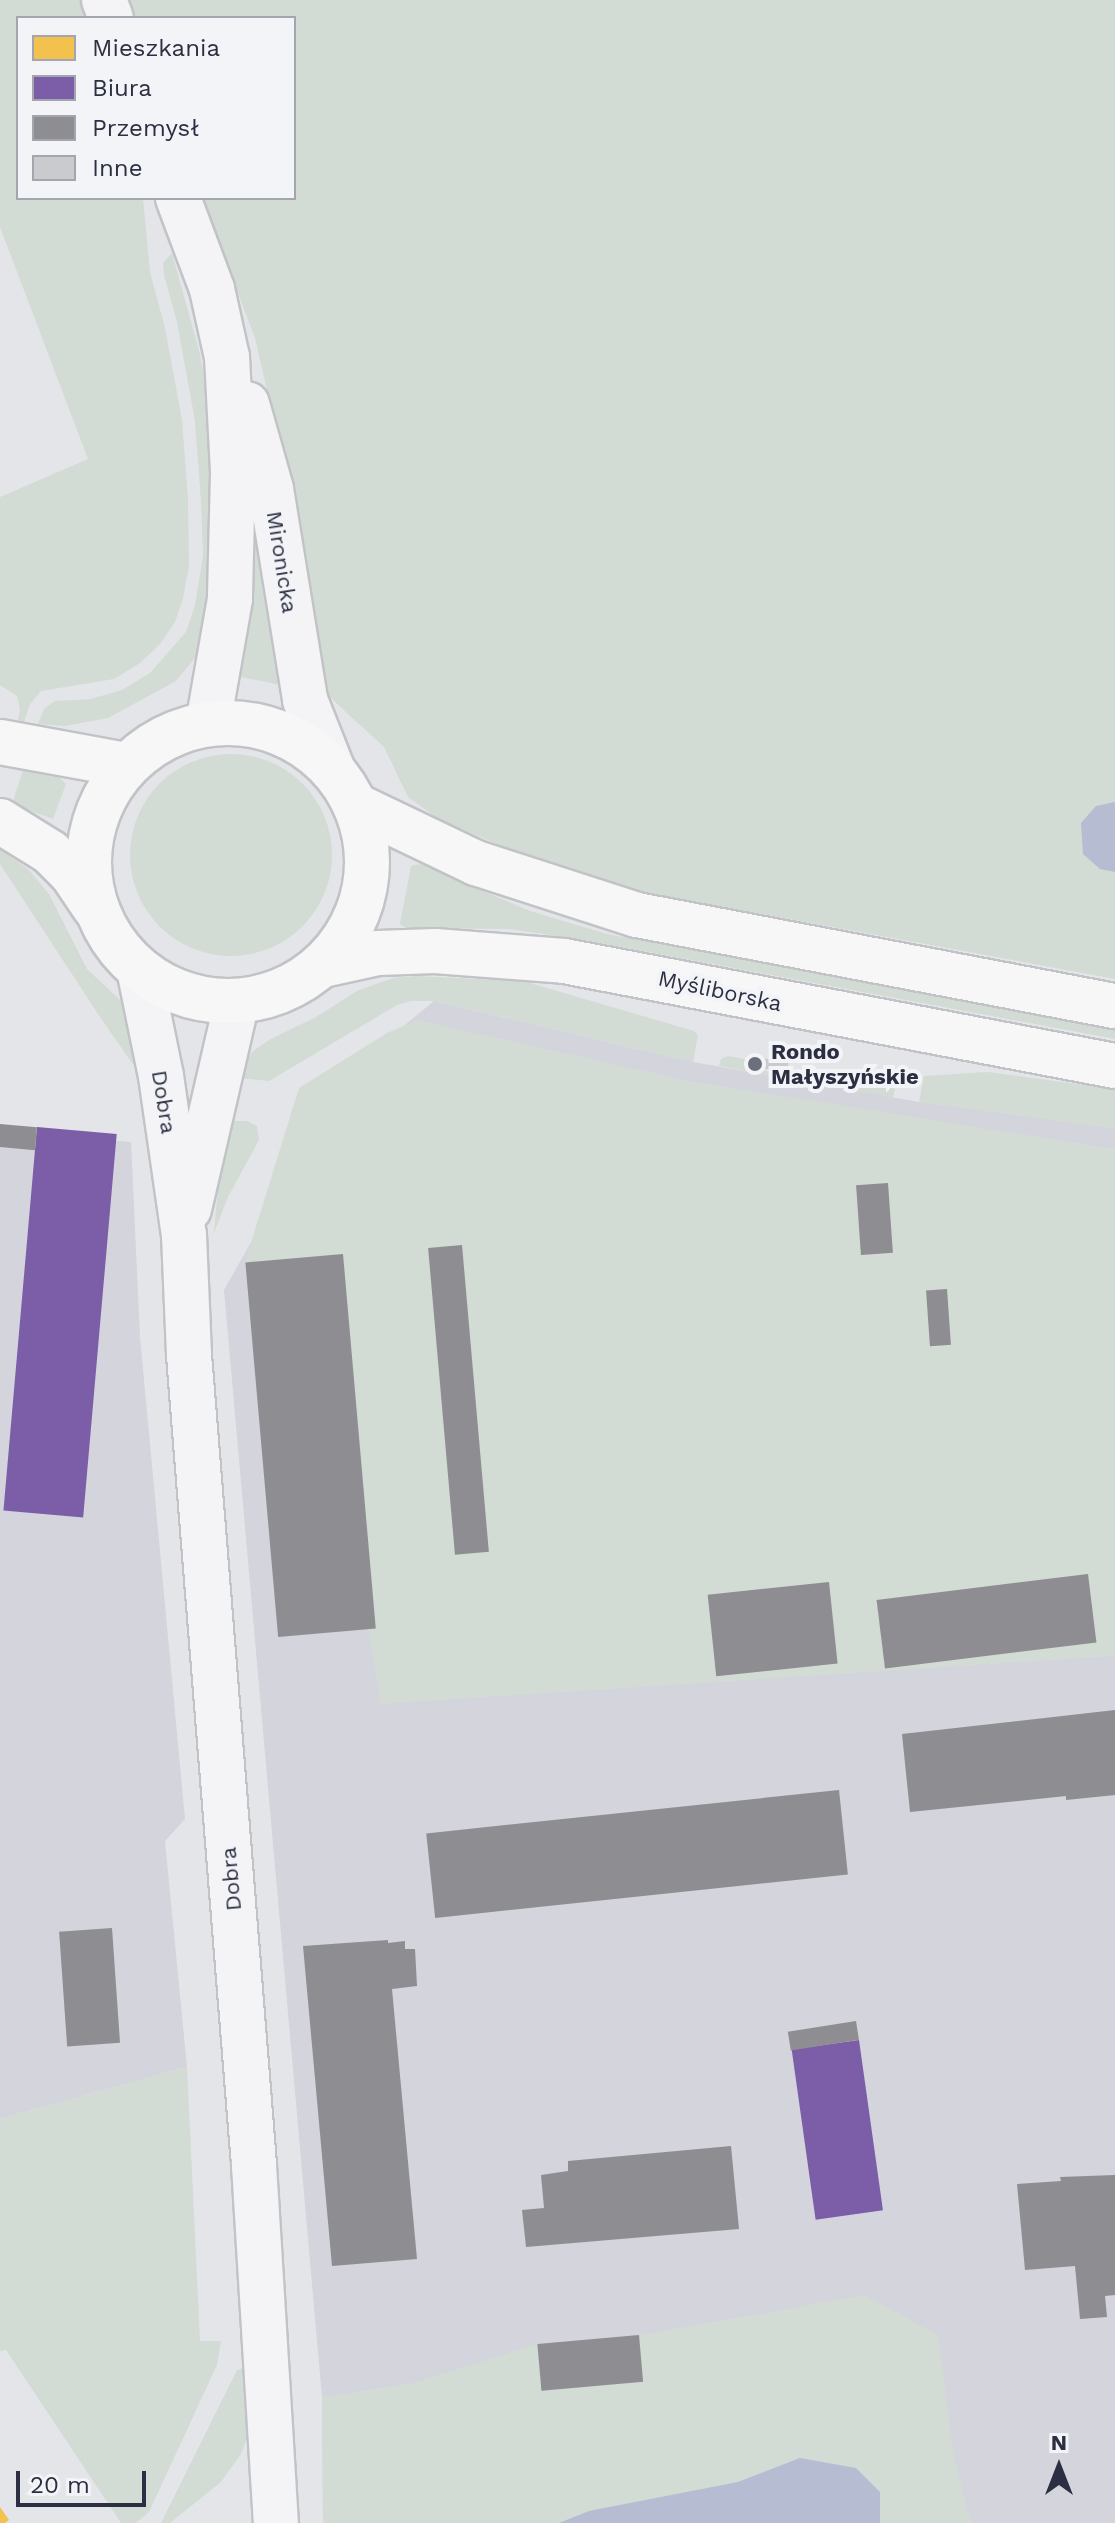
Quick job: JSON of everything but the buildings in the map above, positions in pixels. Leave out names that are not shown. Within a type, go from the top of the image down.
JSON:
[{"type":"main road","points":[[0,821],[50,852],[72,874],[115,944],[139,969],[185,995],[237,1001],[284,991],[323,965],[350,931],[366,891],[368,847],[357,806],[332,768],[297,740],[254,724],[208,724],[164,738],[127,765],[104,798],[91,835],[89,875],[98,913]]},
{"type":"main road","points":[[0,742],[127,765]]},
{"type":"main road","points":[[357,806],[476,863],[637,915],[1115,1006]]},
{"type":"main road","name":"Myśliborska","points":[[323,965],[378,953],[435,951],[564,961],[1115,1066]]},
{"type":"street","name":"Mironicka","points":[[179,200],[212,289],[227,357],[233,473],[230,599],[208,724]]},
{"type":"street","name":"Mironicka","points":[[227,357],[254,421],[271,489],[305,700],[332,768]]},
{"type":"street","name":"Dobra","points":[[139,969],[161,1076],[184,1235],[190,1370],[254,2165],[276,2523]]},
{"type":"street","name":"Dobra","points":[[184,1235],[237,1001]]},
{"type":"shaded area","points":[[0,0],[82,0],[88,16],[16,16],[16,200],[143,200],[150,272],[165,328],[182,420],[189,566],[175,622],[160,644],[140,663],[114,679],[41,691],[30,704],[24,722],[18,721],[20,709],[17,696],[0,685],[0,497],[88,459],[0,227]]},
{"type":"shaded area","points":[[127,0],[1115,0],[1115,979],[643,892],[515,852],[437,818],[408,797],[384,747],[322,690],[281,450],[255,338],[203,200],[296,200],[296,16],[133,16]]},
{"type":"shaded area","points":[[172,253],[200,354],[209,408],[218,544],[204,647],[176,681],[108,718],[65,726],[38,724],[44,709],[55,701],[91,699],[122,690],[150,673],[186,632],[195,605],[203,556],[201,503],[195,421],[177,322],[164,275],[163,263]]},
{"type":"shaded area","points":[[259,507],[285,686],[232,675],[247,508]]},
{"type":"shaded area","points":[[231,754],[270,762],[302,784],[324,816],[332,855],[324,894],[302,926],[270,948],[231,956],[192,948],[160,926],[138,894],[130,855],[138,816],[160,784],[192,762]]},
{"type":"shaded area","points":[[23,770],[60,778],[66,784],[53,819],[12,804]]},
{"type":"shaded area","points":[[0,849],[29,870],[49,894],[87,969],[120,1000],[139,1030],[147,1066],[132,1063],[100,1017],[0,864]]},
{"type":"shaded area","points":[[420,864],[530,911],[607,934],[1115,1027],[1115,1039],[584,940],[509,929],[406,928],[400,924],[411,866]]},
{"type":"shaded area","points":[[416,976],[523,981],[694,1031],[698,1035],[693,1062],[434,1001],[411,1001],[397,1005],[269,1081],[237,1078],[252,1052],[269,1040],[316,1017],[357,991],[393,978]]},
{"type":"shaded area","points":[[434,1001],[693,1062],[919,1102],[1115,1127],[1115,2523],[323,2523],[322,2397],[224,1290],[347,1073]]},
{"type":"shaded area","points":[[418,1020],[690,1081],[1115,1149],[1115,1656],[381,1704],[318,1343],[245,1262],[299,1088],[387,1033]]},
{"type":"shaded area","points":[[728,1056],[760,1062],[759,1070],[788,1075],[790,1068],[891,1086],[895,1090],[893,1098],[719,1066],[721,1059]]},
{"type":"shaded area","points":[[988,1072],[1115,1089],[1115,1129],[919,1102],[924,1076]]},
{"type":"shaded area","points":[[224,1121],[247,1121],[257,1126],[259,1140],[228,1197],[214,1233]]},
{"type":"shaded area","points":[[0,1130],[131,1142],[140,1337],[185,1819],[165,1841],[187,2067],[0,2119]]},
{"type":"shaded area","points":[[187,2067],[200,2341],[221,2341],[217,2365],[149,2512],[136,2523],[121,2523],[6,2350],[0,2351],[0,2119]]},
{"type":"shaded area","points":[[865,2295],[938,2335],[953,2451],[971,2523],[880,2523],[880,2492],[800,2458],[738,2482],[590,2511],[559,2523],[323,2523],[322,2397],[413,2383],[537,2344],[541,2391],[642,2382],[639,2335]]},
{"type":"shaded area","points":[[248,2367],[248,2434],[241,2454],[221,2482],[170,2523],[161,2523],[237,2370]]},
{"type":"water","points":[[1115,802],[1115,872],[1100,869],[1083,854],[1081,823],[1096,806]]},
{"type":"water","points":[[800,2458],[856,2468],[880,2492],[880,2523],[559,2523],[589,2511],[738,2482]]},
{"type":"place","name":"Rondo Małyszyńskie","points":[[755,1064]]}]
